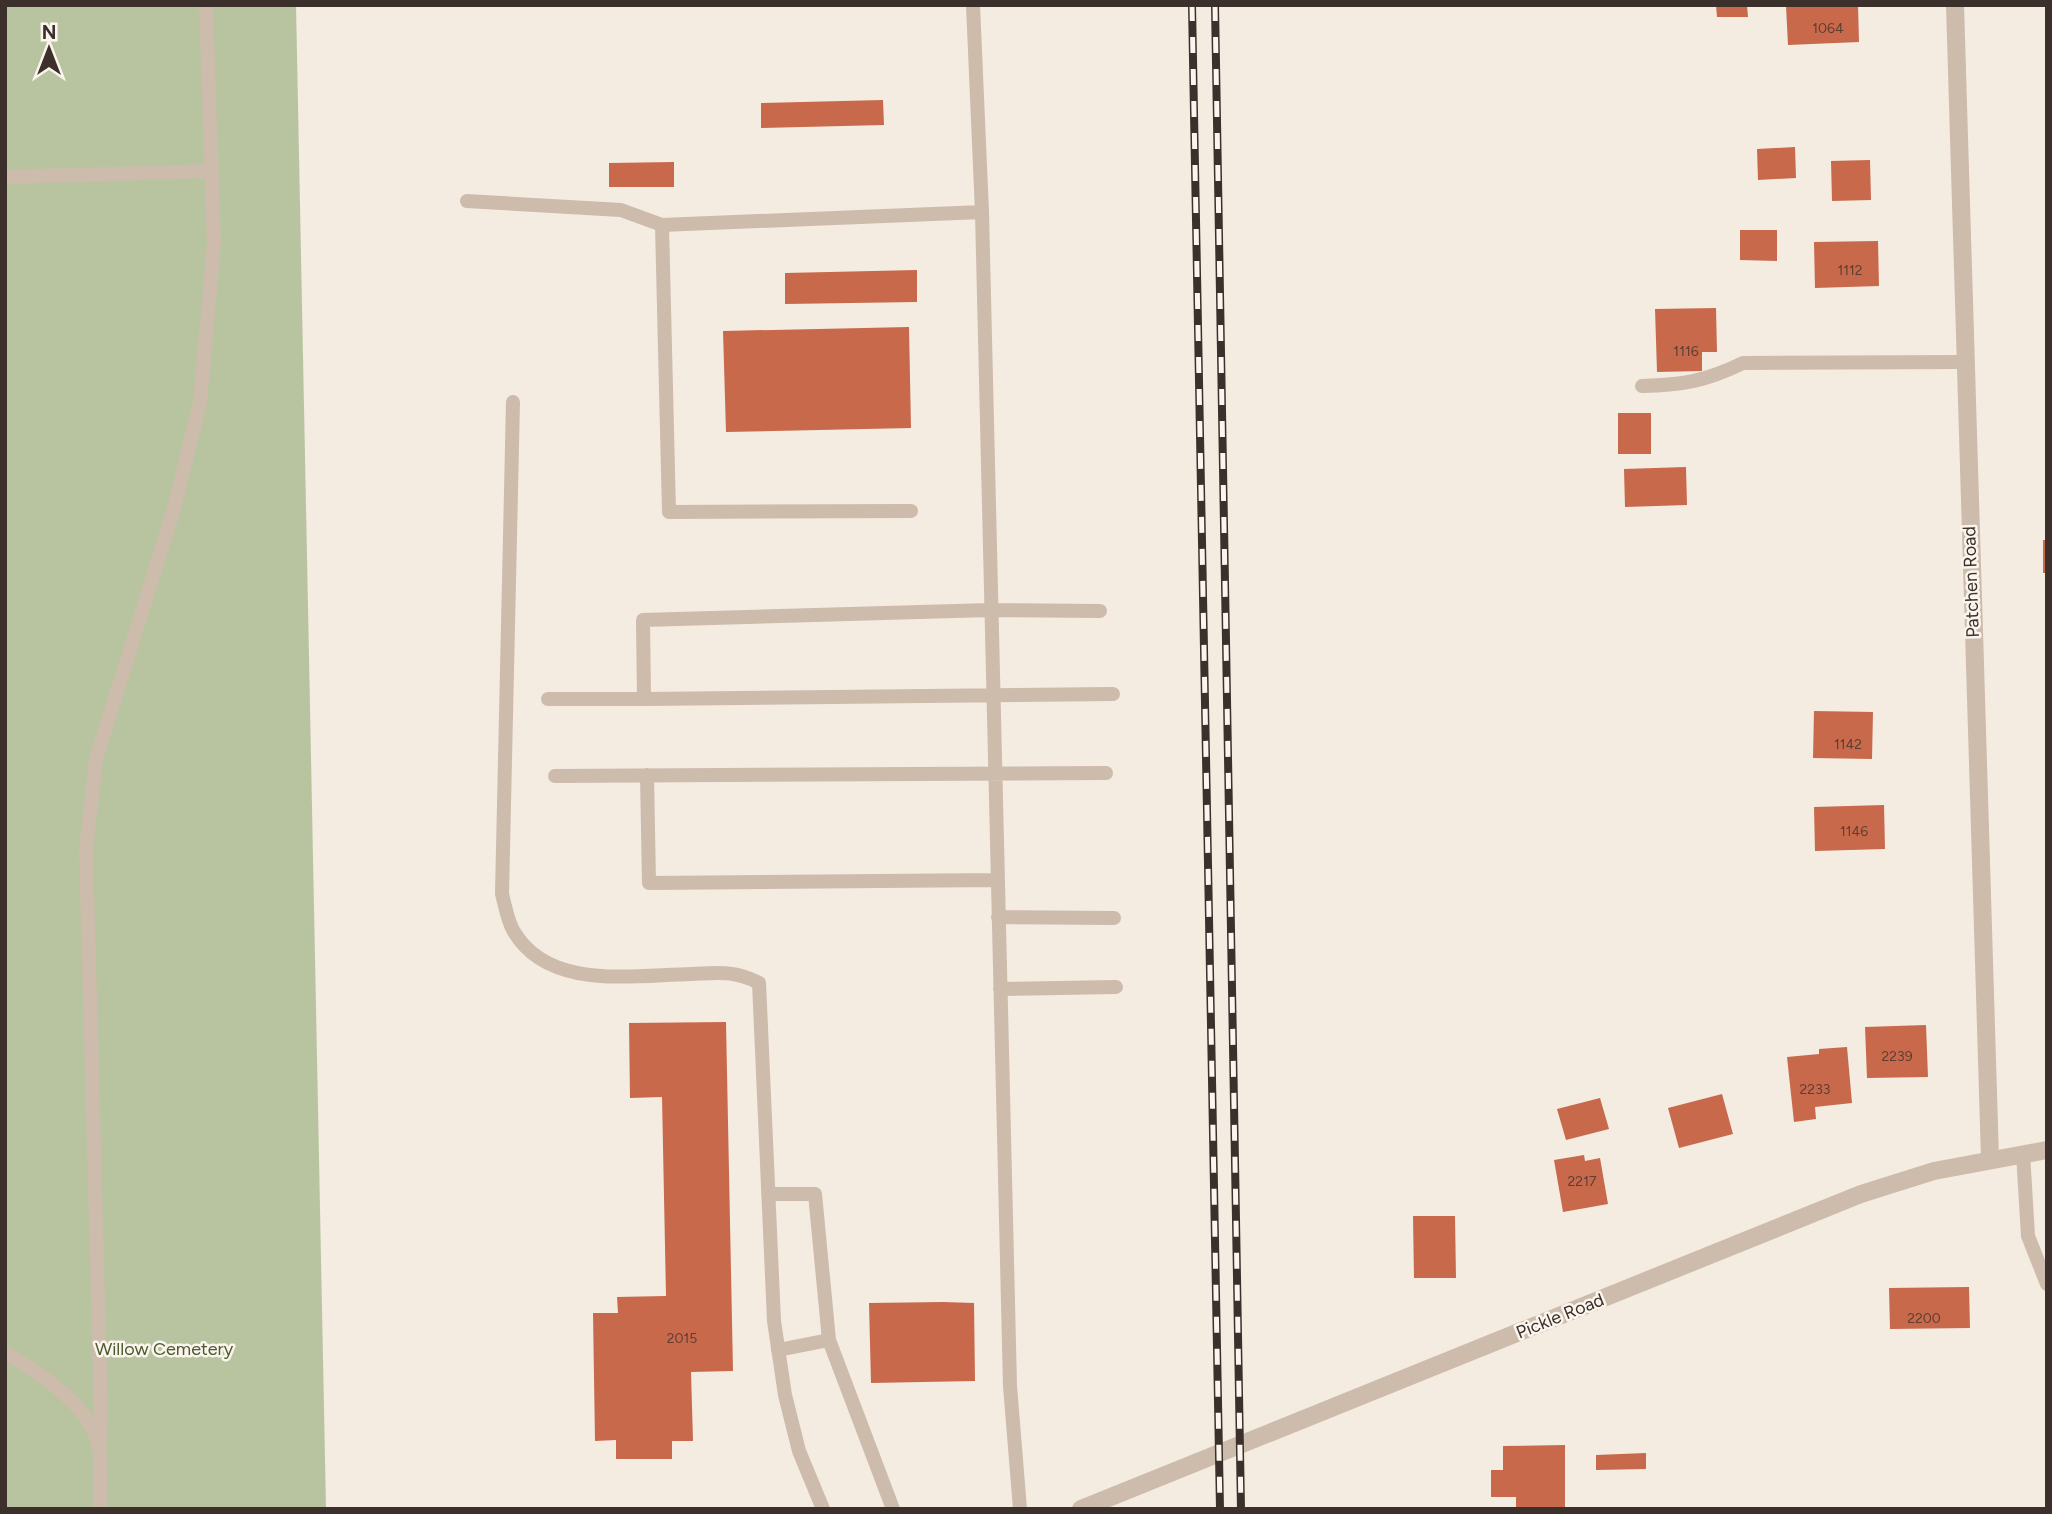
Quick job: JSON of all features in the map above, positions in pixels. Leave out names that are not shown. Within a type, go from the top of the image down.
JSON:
[{"type":"street","name":"Patchen Road","points":[[1955,5],[1990,1159]]},
{"type":"street","name":"Pickle Road","points":[[1081,1509],[1861,1194],[1934,1171],[2047,1150]]},
{"type":"lane","points":[[100,1509],[101,1411],[86,850],[96,759],[173,512],[200,402],[214,243],[206,5]]},
{"type":"lane","points":[[973,5],[982,212],[991,697],[1010,1386],[1020,1509]]},
{"type":"lane","points":[[5,177],[211,172]]},
{"type":"lane","points":[[467,201],[621,210],[662,225],[982,212]]},
{"type":"lane","points":[[662,225],[670,512],[911,511]]},
{"type":"lane","points":[[1642,386],[1683,385],[1712,378],[1743,363],[1964,362]]},
{"type":"lane","points":[[513,402],[502,894],[512,929],[530,952],[550,964],[573,972],[607,976],[738,973],[759,983],[778,1350],[799,1451],[823,1509]]},
{"type":"lane","points":[[644,699],[643,620],[989,610],[1100,611]]},
{"type":"lane","points":[[548,699],[1113,694]]},
{"type":"lane","points":[[555,776],[1106,773]]},
{"type":"lane","points":[[647,775],[649,883],[998,880]]},
{"type":"lane","points":[[998,917],[1114,918]]},
{"type":"lane","points":[[1000,989],[1116,987]]},
{"type":"lane","points":[[2023,1153],[2028,1236],[2047,1284]]},
{"type":"lane","points":[[768,1194],[815,1194],[829,1339],[893,1509]]},
{"type":"lane","points":[[778,1350],[829,1339]]},
{"type":"lane","points":[[5,1353],[73,1404],[93,1430],[99,1448]]},
{"type":"green space","name":"Willow Cemetery","points":[[5,5],[296,5],[326,1509],[5,1509]]},
{"type":"building","points":[[1716,5],[1747,5],[1748,17],[1717,17]]},
{"type":"building","points":[[1858,5],[1859,42],[1788,45],[1786,6]]},
{"type":"building","points":[[883,100],[884,125],[761,128],[761,103]]},
{"type":"building","points":[[1795,147],[1796,178],[1758,180],[1757,149]]},
{"type":"building","points":[[1870,160],[1871,200],[1832,201],[1831,161]]},
{"type":"building","points":[[674,162],[674,187],[609,187],[609,163]]},
{"type":"building","points":[[1740,230],[1777,230],[1777,261],[1740,260]]},
{"type":"building","points":[[1878,241],[1879,286],[1815,288],[1814,242]]},
{"type":"building","points":[[917,270],[917,302],[785,304],[785,273]]},
{"type":"building","points":[[1716,308],[1717,352],[1702,352],[1702,371],[1657,372],[1655,309]]},
{"type":"building","points":[[909,327],[911,428],[726,432],[723,331]]},
{"type":"building","points":[[1618,413],[1651,413],[1651,454],[1618,454]]},
{"type":"building","points":[[1686,467],[1687,505],[1625,507],[1624,469]]},
{"type":"building","points":[[2043,540],[2047,540],[2047,573],[2043,573]]},
{"type":"building","points":[[1814,711],[1873,712],[1872,759],[1813,758]]},
{"type":"building","points":[[1884,805],[1885,849],[1815,851],[1814,807]]},
{"type":"building","points":[[726,1022],[733,1371],[691,1372],[693,1441],[672,1441],[672,1459],[616,1459],[616,1440],[595,1441],[593,1313],[618,1313],[617,1297],[666,1296],[662,1097],[630,1098],[629,1023]]},
{"type":"building","points":[[1926,1025],[1928,1077],[1867,1078],[1865,1027]]},
{"type":"building","points":[[1847,1047],[1852,1103],[1815,1107],[1816,1119],[1794,1122],[1787,1057],[1819,1054],[1819,1049]]},
{"type":"building","points":[[1722,1094],[1733,1134],[1679,1148],[1668,1108]]},
{"type":"building","points":[[1600,1098],[1609,1129],[1566,1140],[1557,1109]]},
{"type":"building","points":[[1584,1155],[1585,1161],[1600,1158],[1608,1204],[1563,1212],[1554,1160]]},
{"type":"building","points":[[1413,1216],[1455,1216],[1456,1278],[1414,1278]]},
{"type":"building","points":[[1969,1287],[1970,1328],[1890,1329],[1889,1288]]},
{"type":"building","points":[[869,1303],[974,1303],[975,1381],[871,1383]]},
{"type":"building","points":[[1565,1445],[1565,1509],[1516,1509],[1516,1497],[1491,1497],[1491,1470],[1503,1470],[1503,1446]]},
{"type":"building","points":[[1646,1453],[1646,1469],[1596,1470],[1596,1455]]},
{"type":"railway","points":[[1192,5],[1220,1509]]},
{"type":"railway","points":[[1215,5],[1241,1509]]}]
